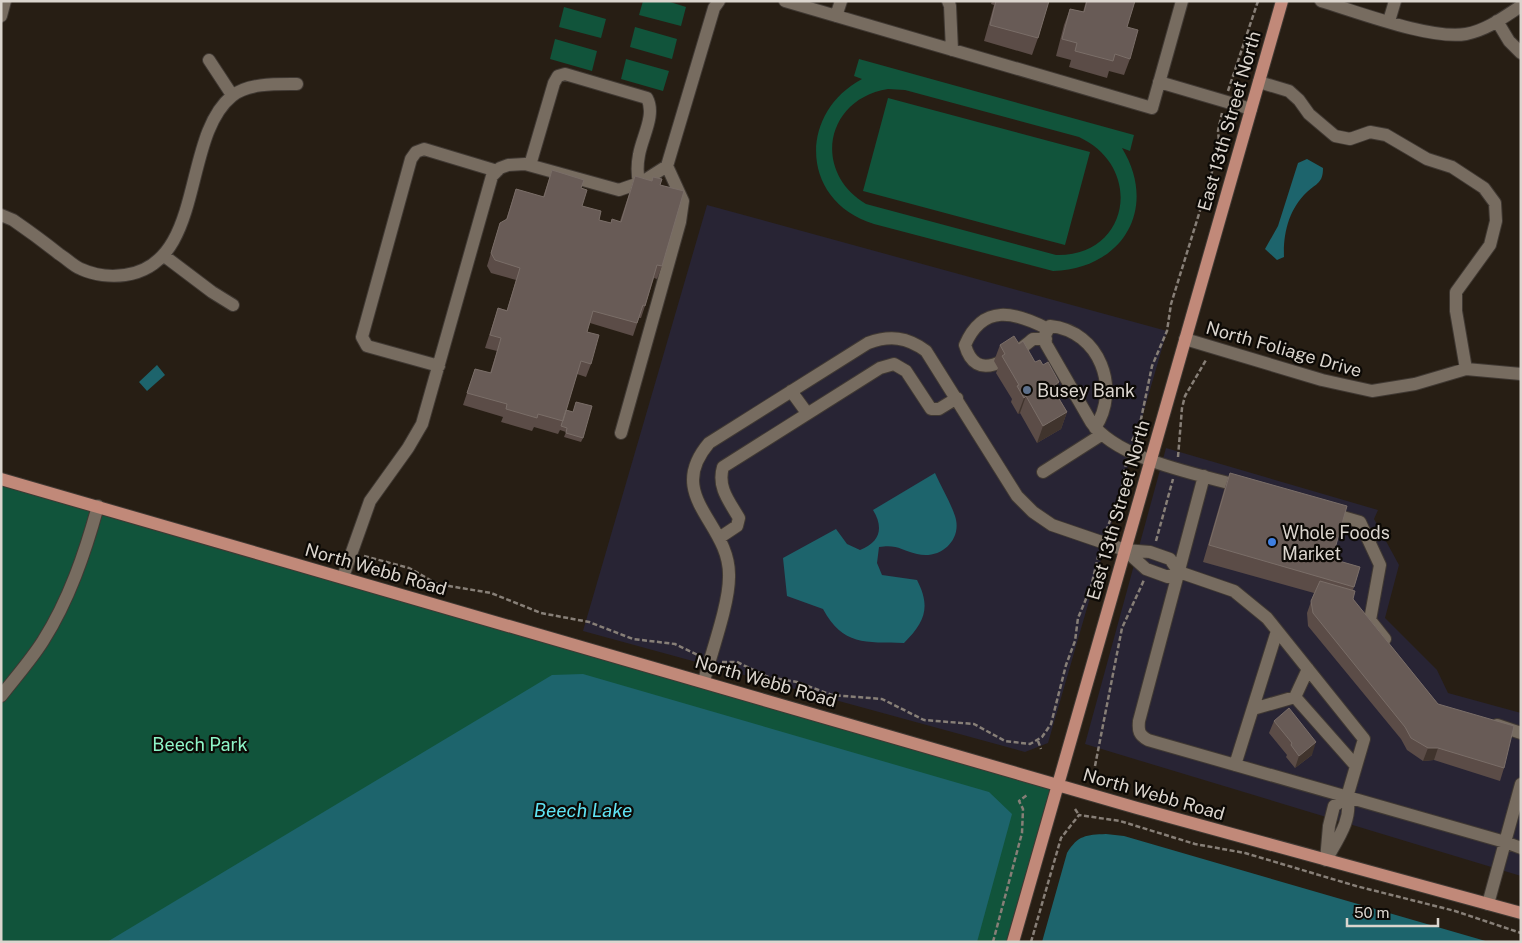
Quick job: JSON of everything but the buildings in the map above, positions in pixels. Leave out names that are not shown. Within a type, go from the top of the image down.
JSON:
[{"type":"main road","name":"East 13th Street North","points":[[1013,942],[1282,1]]},
{"type":"main road","name":"North Webb Road","points":[[1,479],[1058,784],[1521,914]]},
{"type":"street","points":[[1,16],[5,1]]},
{"type":"street","points":[[343,577],[350,552],[370,501],[408,448],[422,424],[492,176],[497,171],[514,163],[530,165],[619,190],[639,183],[666,166],[714,8],[719,1]]},
{"type":"street","points":[[785,1],[1152,108],[1182,1]]},
{"type":"street","points":[[836,16],[841,1]]},
{"type":"street","points":[[948,1],[950,6],[952,50]]},
{"type":"street","points":[[1321,1],[1442,35],[1468,34],[1497,21],[1521,6]]},
{"type":"street","points":[[1389,21],[1395,1]]},
{"type":"street","points":[[1497,21],[1509,41],[1521,53]]},
{"type":"street","points":[[209,60],[232,96]]},
{"type":"street","points":[[530,165],[554,83],[558,76],[566,74],[647,98],[650,111],[639,154],[637,168],[639,183]]},
{"type":"street","points":[[1159,82],[1251,109]]},
{"type":"street","points":[[1259,82],[1289,91],[1299,100],[1309,114],[1335,136],[1350,139],[1370,132],[1386,135],[1427,159],[1452,167],[1484,188],[1495,203],[1496,221],[1490,245],[1456,292],[1456,310],[1466,369]]},
{"type":"street","points":[[1,215],[14,220],[80,269],[111,277],[134,274],[155,264],[171,245],[180,227],[213,118],[232,96],[263,84],[298,84]]},
{"type":"street","points":[[439,366],[367,346],[362,337],[411,159],[416,152],[424,149],[497,171]]},
{"type":"street","points":[[621,433],[680,222],[683,201],[666,166]]},
{"type":"street","points":[[162,255],[233,305]]},
{"type":"street","points":[[1043,472],[1098,432],[1107,401],[1107,384],[1100,362],[1085,341],[1079,335],[1053,327],[1046,334],[1033,339],[1011,357],[996,365],[979,365],[968,356],[965,345],[970,334],[980,323],[994,315],[1006,314],[1025,317],[1046,334],[1098,432],[1128,452],[1259,492]]},
{"type":"street","points":[[704,681],[729,578],[728,558],[719,538],[703,513],[692,486],[695,463],[709,443],[868,343],[879,339],[899,338],[916,343],[926,351],[1017,496],[1033,512],[1052,525],[1125,550],[1146,569],[1168,577],[1179,572],[1234,590],[1267,618],[1364,739],[1346,796],[1350,808],[1343,830],[1326,860]]},
{"type":"street","name":"North Foliage Drive","points":[[1185,339],[1322,380],[1372,391],[1415,384],[1466,369],[1521,374]]},
{"type":"street","points":[[719,538],[737,526],[739,518],[723,491],[720,477],[723,467],[880,368],[894,364],[906,371],[930,409],[939,409],[957,398]]},
{"type":"street","points":[[791,391],[807,413]]},
{"type":"street","points":[[1204,476],[1138,729],[1140,736],[1148,740],[1521,848]]},
{"type":"street","points":[[1,696],[43,641],[60,610],[76,574],[98,506]]},
{"type":"street","points":[[1314,508],[1360,522],[1380,565],[1370,620],[1395,652]]},
{"type":"street","points":[[1235,765],[1277,631]]},
{"type":"street","points":[[1253,709],[1295,697],[1308,670]]},
{"type":"street","points":[[1295,697],[1356,766]]},
{"type":"street","points":[[1484,721],[1521,733]]},
{"type":"street","points":[[1488,904],[1521,784]]},
{"type":"path","points":[[350,552],[409,568],[437,584],[491,593],[541,613],[589,622],[633,639],[675,644],[685,647],[690,653],[709,659],[737,662],[768,677],[804,684],[832,696],[882,699],[924,720],[974,724],[997,737],[1016,744],[1030,744],[1038,741],[1051,724],[1066,665],[1075,641],[1078,618],[1091,587],[1102,542],[1122,490],[1128,452],[1140,424],[1152,366],[1167,331],[1171,304],[1220,142],[1218,131],[1225,102],[1258,1]]},
{"type":"path","points":[[1038,741],[1041,749]]},
{"type":"path","points":[[993,942],[1022,832],[1022,809],[1019,801],[1026,795]]},
{"type":"path","points":[[1075,810],[1078,815]]},
{"type":"path","points":[[1078,815],[1120,821],[1194,844],[1245,853],[1356,886],[1455,911],[1521,933]]},
{"type":"path","points":[[1031,942],[1061,838],[1078,815]]},
{"type":"shaded area","points":[[707,205],[1167,331],[1048,743],[1025,752],[583,631]]},
{"type":"shaded area","points":[[1166,448],[1378,510],[1374,519],[1399,565],[1385,618],[1437,670],[1448,693],[1521,713],[1521,876],[1085,744]]},
{"type":"green space","points":[[643,1],[667,1],[686,7],[681,26],[639,15]]},
{"type":"green space","points":[[564,7],[606,19],[601,38],[559,27]]},
{"type":"green space","points":[[635,27],[677,39],[672,59],[630,47]]},
{"type":"green space","points":[[555,39],[597,51],[592,71],[550,59]]},
{"type":"green space","points":[[626,59],[669,71],[663,91],[621,79]]},
{"type":"green space","points":[[859,59],[1134,135],[1130,151],[1122,148],[1132,171],[1137,193],[1135,213],[1127,232],[1115,247],[1098,260],[1077,268],[1053,271],[874,224],[850,213],[832,197],[821,178],[816,156],[818,134],[826,113],[841,94],[862,79],[854,76]],"holes":[[[888,89],[905,90],[1079,137],[1100,151],[1114,169],[1120,188],[1120,208],[1113,227],[1100,242],[1081,252],[1056,255],[866,204],[849,190],[838,174],[833,156],[833,138],[839,121],[850,107],[867,96]]]},
{"type":"green space","points":[[888,98],[1090,152],[1065,245],[863,191]]},
{"type":"green space","name":"Beech Park","points":[[1,481],[1058,784],[1013,942],[1,942]]},
{"type":"water","points":[[1307,159],[1323,168],[1322,177],[1296,206],[1286,230],[1284,257],[1277,260],[1265,249],[1278,226],[1298,163]]},
{"type":"water","points":[[157,365],[165,375],[147,391],[139,382]]},
{"type":"water","points":[[935,473],[955,516],[957,525],[953,540],[941,551],[926,555],[895,547],[879,547],[877,563],[882,575],[917,580],[924,598],[924,614],[921,621],[904,643],[856,640],[839,630],[823,609],[787,596],[783,558],[836,529],[847,544],[860,550],[867,547],[876,539],[879,528],[873,510]]},
{"type":"water","name":"Beech Lake","points":[[583,674],[989,792],[1012,814],[977,942],[107,942],[552,675]]},
{"type":"water","points":[[1106,834],[1124,836],[1489,942],[1042,942],[1067,853],[1083,837]]},
{"type":"place","name":"Busey Bank","points":[[1027,390]]},
{"type":"place","name":"Whole Foods Market","points":[[1272,542]]}]
